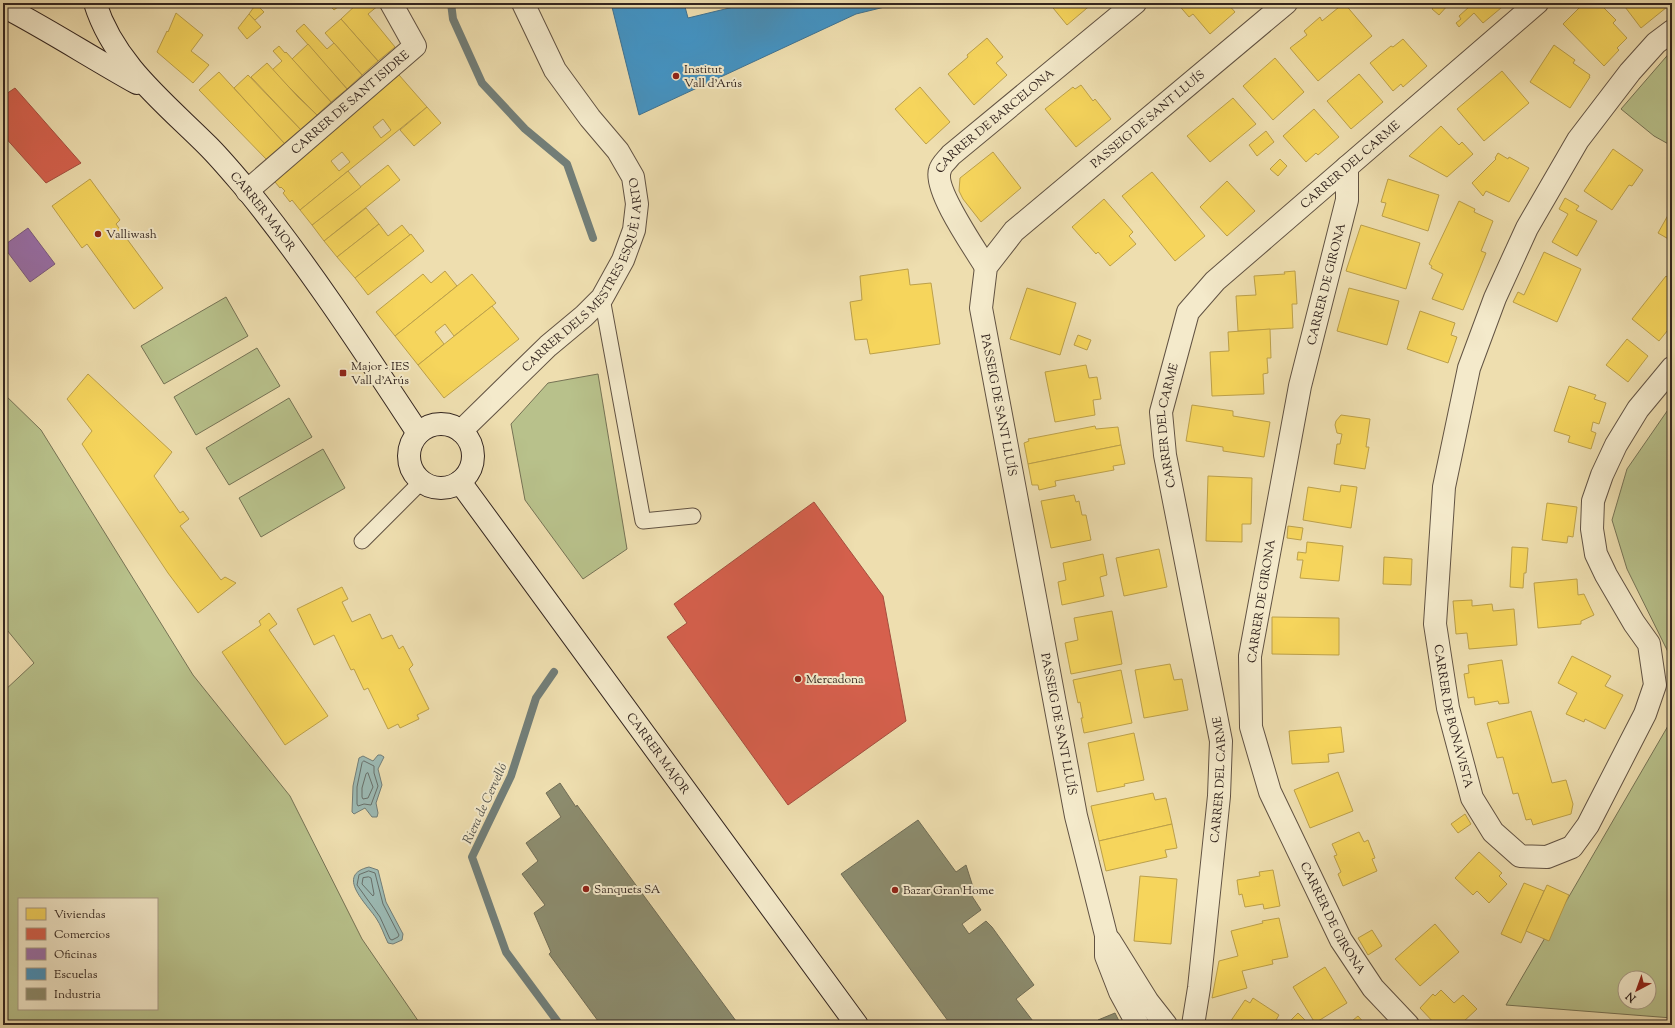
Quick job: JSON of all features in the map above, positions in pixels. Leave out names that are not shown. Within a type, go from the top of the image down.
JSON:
[{"type":"street","name":"CARRER MAJOR","points":[[95,3],[106,31],[122,58],[148,89],[209,148],[247,191],[282,235],[350,329],[418,433]]},
{"type":"street","name":"CARRER DE SANT ISIDRE","points":[[247,191],[415,46],[391,3]]},
{"type":"street","name":"CARRER DELS MESTRES ESQUÈ I ARTO","points":[[461,431],[548,346],[584,316],[602,298],[623,260],[634,230],[636,204],[633,177],[618,151],[590,118],[555,70],[524,3]]},
{"type":"street","name":"CARRER DE BARCELONA","points":[[986,267],[959,224],[940,187],[939,171],[951,155],[1135,3]]},
{"type":"street","name":"PASSEIG DE SANT LLUÍS","points":[[1138,1025],[1120,992],[1106,956],[1106,935],[1076,816],[981,308],[986,267],[1014,231],[1286,3]]},
{"type":"street","name":"CARRER DEL CARME","points":[[1193,1025],[1199,988],[1218,803],[1222,741],[1165,455],[1161,412],[1188,312],[1215,281],[1537,3]]},
{"type":"street","points":[[3,6],[44,28],[148,89]]},
{"type":"street","name":"CARRER DE BONAVISTA","points":[[1672,31],[1656,43],[1630,72],[1578,140],[1527,228],[1495,298],[1469,368],[1444,487],[1435,624],[1448,708],[1472,798],[1493,832],[1520,856],[1547,857],[1572,847],[1588,825],[1644,714],[1655,685],[1649,644],[1630,616],[1606,575],[1596,554],[1592,529],[1593,501],[1602,475],[1616,446],[1638,409],[1672,368]]},
{"type":"street","name":"CARRER DE GIRONA","points":[[1347,167],[1347,200],[1300,386],[1250,656],[1251,727],[1270,792],[1341,940],[1373,988],[1408,1025]]},
{"type":"street","points":[[439,423],[450,424],[461,431],[469,440],[473,452],[473,463],[468,474],[460,482],[450,488],[441,490],[430,487],[421,482],[409,462],[408,452],[418,433],[430,425],[439,423]]},
{"type":"street","name":"CARRER MAJOR","points":[[460,482],[857,1025]]},
{"type":"street","name":"PASSEIG DE SANT LLUÍS","points":[[1106,935],[1148,1002],[1166,1025]]},
{"type":"lane","points":[[602,298],[643,521],[693,516]]},
{"type":"lane","points":[[362,541],[421,482]]},
{"type":"green space","points":[[1672,50],[1672,146],[1654,136],[1621,109]]},
{"type":"green space","points":[[226,297],[248,336],[164,384],[141,346]]},
{"type":"green space","points":[[257,348],[280,386],[196,435],[174,397]]},
{"type":"green space","points":[[598,374],[627,549],[583,579],[525,500],[511,424],[548,383]]},
{"type":"green space","points":[[3,393],[41,430],[193,675],[290,796],[362,939],[421,1025],[3,1025],[3,692],[34,663],[3,625]]},
{"type":"green space","points":[[289,398],[312,437],[229,485],[206,448]]},
{"type":"green space","points":[[1672,404],[1672,660],[1627,569],[1612,520],[1627,469]]},
{"type":"green space","points":[[323,449],[345,488],[261,537],[239,498]]},
{"type":"green space","points":[[1672,719],[1672,1018],[1506,1005]]},
{"type":"water","points":[[378,755],[384,757],[378,769],[382,785],[376,803],[378,813],[377,817],[372,817],[365,808],[354,814],[352,812],[353,786],[359,758],[363,756],[373,761]]},
{"type":"water","points":[[369,867],[378,870],[386,902],[403,934],[402,940],[393,944],[388,943],[378,921],[356,890],[354,876],[359,871]]},
{"type":"building: Viviendas","points":[[327,3],[343,3],[334,10]]},
{"type":"building: Viviendas","points":[[358,3],[377,3],[379,5],[368,14],[395,47],[378,61],[341,19]]},
{"type":"building: Viviendas","points":[[1049,3],[1093,3],[1067,25]]},
{"type":"building: Viviendas","points":[[1177,3],[1227,3],[1235,12],[1210,34],[1193,14],[1189,17]]},
{"type":"building: Viviendas","points":[[1344,3],[1372,36],[1318,81],[1290,48],[1307,35],[1304,31],[1320,17],[1322,21]]},
{"type":"building: Viviendas","points":[[1437,3],[1449,4],[1439,15],[1432,9]]},
{"type":"building: Viviendas","points":[[1466,3],[1507,3],[1483,23],[1474,13],[1459,27],[1456,23],[1461,19],[1459,16],[1469,7]]},
{"type":"building: Viviendas","points":[[1584,3],[1599,3],[1616,20],[1613,23],[1627,38],[1617,48],[1619,50],[1604,66],[1563,24]]},
{"type":"building: Viviendas","points":[[1622,3],[1672,3],[1641,28]]},
{"type":"building: Viviendas","points":[[256,4],[264,12],[255,20],[249,14]]},
{"type":"building: Viviendas","points":[[176,13],[203,35],[191,51],[209,65],[193,83],[157,52]]},
{"type":"building: Viviendas","points":[[249,14],[261,27],[247,39],[238,28]]},
{"type":"building: Viviendas","points":[[341,19],[378,61],[362,75],[325,33]]},
{"type":"building: Viviendas","points":[[304,24],[327,49],[334,43],[362,75],[347,89],[296,31]]},
{"type":"building: Viviendas","points":[[987,38],[1003,57],[996,63],[1007,75],[974,105],[948,74]]},
{"type":"building: Viviendas","points":[[1403,39],[1427,66],[1403,87],[1401,84],[1393,91],[1370,63],[1391,46],[1393,47]]},
{"type":"building: Viviendas","points":[[308,44],[347,89],[331,102],[292,59]]},
{"type":"building: Viviendas","points":[[1554,45],[1575,60],[1573,63],[1590,75],[1570,108],[1530,82]]},
{"type":"building: Viviendas","points":[[279,46],[331,102],[317,115],[272,70],[282,61],[273,51]]},
{"type":"building: Viviendas","points":[[1275,58],[1304,92],[1273,120],[1243,86]]},
{"type":"building: Viviendas","points":[[267,63],[298,97],[317,115],[301,130],[251,77]]},
{"type":"building: Viviendas","points":[[1502,71],[1529,103],[1484,141],[1457,109]]},
{"type":"building: Viviendas","points":[[219,72],[285,144],[267,160],[199,90]]},
{"type":"building: Viviendas","points":[[1359,74],[1383,102],[1351,129],[1327,101]]},
{"type":"building: Viviendas","points":[[248,75],[301,130],[285,144],[234,88]]},
{"type":"building: Viviendas","points":[[399,75],[427,107],[300,210],[292,200],[290,202],[283,193],[285,191],[281,187],[280,188],[271,177]],"holes":[[[383,119],[391,130],[381,138],[373,127]],[[342,152],[350,162],[339,171],[331,161]]]},
{"type":"building: Viviendas","points":[[1081,85],[1093,101],[1095,99],[1111,119],[1076,147],[1045,109],[1073,87],[1075,89]]},
{"type":"building: Viviendas","points":[[920,87],[950,122],[926,144],[895,109]]},
{"type":"building: Viviendas","points":[[1233,98],[1256,124],[1210,162],[1187,136]]},
{"type":"building: Viviendas","points":[[427,107],[441,123],[414,146],[400,130]]},
{"type":"building: Viviendas","points":[[1314,109],[1339,137],[1318,155],[1316,153],[1306,162],[1283,136]]},
{"type":"building: Viviendas","points":[[1441,126],[1459,145],[1462,142],[1473,154],[1447,177],[1409,156]]},
{"type":"building: Viviendas","points":[[1266,131],[1274,142],[1257,156],[1249,145]]},
{"type":"building: Viviendas","points":[[1613,149],[1643,170],[1632,186],[1629,185],[1612,210],[1584,191]]},
{"type":"building: Viviendas","points":[[993,152],[1021,188],[981,222],[963,199],[959,191],[960,178]]},
{"type":"building: Viviendas","points":[[1498,153],[1529,168],[1509,202],[1486,191],[1483,196],[1472,183],[1496,159],[1495,158]]},
{"type":"building: Viviendas","points":[[1280,159],[1287,166],[1278,176],[1270,169]]},
{"type":"building: Viviendas","points":[[388,165],[400,180],[324,241],[312,225]]},
{"type":"building: Viviendas","points":[[348,171],[361,187],[312,225],[300,210]]},
{"type":"building: Viviendas","points":[[1152,172],[1205,236],[1175,261],[1122,196]]},
{"type":"building: Viviendas","name":"Valliwash","points":[[90,179],[120,220],[116,224],[163,288],[134,309],[87,244],[82,248],[52,206]]},
{"type":"building: Viviendas","points":[[1388,179],[1439,195],[1428,231],[1382,216],[1386,203],[1381,202]]},
{"type":"building: Viviendas","points":[[1227,181],[1255,211],[1227,236],[1200,207]]},
{"type":"building: Viviendas","points":[[1565,198],[1579,206],[1576,210],[1597,221],[1577,256],[1552,242],[1568,214],[1559,209]]},
{"type":"building: Viviendas","points":[[1104,199],[1133,232],[1129,236],[1136,244],[1110,266],[1098,252],[1096,254],[1072,227]]},
{"type":"building: Viviendas","points":[[1459,201],[1475,209],[1474,212],[1493,221],[1481,251],[1486,253],[1463,310],[1432,299],[1443,274],[1431,268],[1432,266],[1429,264]]},
{"type":"building: Viviendas","points":[[366,208],[379,224],[337,257],[324,241]]},
{"type":"building: Viviendas","points":[[1672,208],[1672,241],[1658,233]]},
{"type":"building: Viviendas","points":[[379,224],[388,236],[402,225],[410,235],[355,278],[337,257]]},
{"type":"building: Viviendas","points":[[1361,225],[1420,243],[1406,289],[1346,271]]},
{"type":"building: Viviendas","points":[[411,234],[424,251],[368,295],[355,278]]},
{"type":"building: Viviendas","points":[[1544,252],[1581,269],[1557,322],[1513,302],[1518,292],[1524,295]]},
{"type":"building: Viviendas","points":[[908,269],[910,285],[931,283],[940,344],[870,354],[867,339],[855,340],[850,302],[862,300],[860,276]]},
{"type":"building: Viviendas","points":[[445,271],[457,286],[395,336],[376,312],[423,274],[431,283]]},
{"type":"building: Viviendas","points":[[1295,271],[1297,304],[1292,304],[1293,328],[1238,331],[1236,296],[1256,295],[1254,276],[1285,274],[1284,272]]},
{"type":"building: Viviendas","points":[[472,274],[496,303],[454,336],[445,324],[435,332],[444,344],[418,365],[395,336]]},
{"type":"building: Viviendas","points":[[1666,276],[1672,281],[1672,325],[1659,341],[1632,319]]},
{"type":"building: Viviendas","points":[[1027,288],[1076,303],[1060,355],[1010,339]]},
{"type":"building: Viviendas","points":[[1349,288],[1399,301],[1387,345],[1337,331]]},
{"type":"building: Viviendas","points":[[492,306],[519,339],[444,398],[418,365]]},
{"type":"building: Viviendas","points":[[1420,311],[1455,323],[1451,335],[1457,337],[1448,363],[1407,349]]},
{"type":"building: Viviendas","points":[[1270,329],[1271,358],[1267,358],[1268,373],[1263,374],[1264,394],[1212,396],[1210,352],[1229,351],[1228,332]]},
{"type":"building: Viviendas","points":[[1078,335],[1091,340],[1087,350],[1074,345]]},
{"type":"building: Viviendas","points":[[1627,339],[1648,356],[1628,382],[1606,365]]},
{"type":"building: Viviendas","points":[[1086,365],[1089,378],[1097,377],[1101,399],[1093,400],[1095,415],[1055,422],[1045,372]]},
{"type":"building: Viviendas","points":[[88,374],[172,452],[154,476],[180,513],[183,511],[189,519],[180,526],[221,580],[225,577],[236,583],[198,613],[168,573],[82,444],[92,431],[67,399]]},
{"type":"building: Viviendas","points":[[1569,386],[1596,395],[1594,399],[1606,403],[1599,424],[1593,422],[1591,431],[1596,433],[1591,449],[1568,442],[1570,436],[1554,431]]},
{"type":"building: Viviendas","points":[[1192,405],[1233,411],[1233,416],[1270,422],[1264,457],[1223,451],[1223,447],[1186,441]]},
{"type":"building: Viviendas","points":[[1341,415],[1370,419],[1366,447],[1369,447],[1365,469],[1334,464],[1337,444],[1340,444],[1342,434],[1337,433],[1335,425],[1336,421]]},
{"type":"building: Viviendas","points":[[1095,426],[1096,429],[1118,427],[1121,445],[1028,464],[1024,443],[1029,441],[1028,439]]},
{"type":"building: Viviendas","points":[[1121,445],[1125,464],[1113,466],[1114,470],[1055,481],[1056,486],[1039,490],[1038,485],[1032,485],[1028,464]]},
{"type":"building: Viviendas","points":[[1208,476],[1252,478],[1251,524],[1242,524],[1242,542],[1206,541]]},
{"type":"building: Viviendas","points":[[1341,485],[1357,487],[1351,528],[1303,520],[1308,487],[1340,492]]},
{"type":"building: Viviendas","points":[[1074,495],[1076,502],[1079,501],[1082,515],[1086,515],[1091,540],[1051,548],[1041,501]]},
{"type":"building: Viviendas","points":[[1547,503],[1577,507],[1573,537],[1568,536],[1567,543],[1542,540]]},
{"type":"building: Viviendas","points":[[1288,526],[1303,528],[1301,540],[1287,538]]},
{"type":"building: Viviendas","points":[[1307,542],[1343,546],[1339,581],[1300,578],[1303,560],[1297,560],[1298,552],[1306,553]]},
{"type":"building: Viviendas","points":[[1512,547],[1528,548],[1523,588],[1510,587]]},
{"type":"building: Viviendas","points":[[1159,549],[1167,587],[1124,596],[1116,558]]},
{"type":"building: Viviendas","points":[[1103,554],[1107,575],[1100,577],[1104,596],[1062,605],[1058,582],[1066,580],[1063,563]]},
{"type":"building: Viviendas","points":[[1384,557],[1412,559],[1411,585],[1383,584]]},
{"type":"building: Viviendas","points":[[1577,579],[1578,595],[1584,594],[1594,615],[1581,621],[1581,624],[1538,628],[1534,583]]},
{"type":"building: Viviendas","points":[[342,587],[348,599],[342,602],[352,622],[370,614],[382,639],[392,635],[399,649],[403,646],[413,665],[409,669],[429,709],[417,715],[419,719],[400,728],[398,724],[388,729],[368,688],[364,690],[354,669],[351,670],[334,635],[314,645],[297,609]]},
{"type":"building: Viviendas","points":[[1472,600],[1472,606],[1492,604],[1493,611],[1514,609],[1517,645],[1469,649],[1467,633],[1456,634],[1453,601]]},
{"type":"building: Viviendas","points":[[1112,611],[1122,664],[1071,674],[1065,643],[1078,640],[1074,618]]},
{"type":"building: Viviendas","points":[[269,613],[277,624],[269,630],[328,716],[285,745],[222,652],[261,625],[259,621]]},
{"type":"building: Viviendas","points":[[1272,617],[1339,618],[1339,655],[1272,654]]},
{"type":"building: Viviendas","points":[[1572,656],[1611,676],[1605,686],[1623,695],[1605,729],[1585,719],[1584,722],[1566,714],[1577,693],[1558,683]]},
{"type":"building: Viviendas","points":[[1502,660],[1509,703],[1499,704],[1498,701],[1475,705],[1474,697],[1468,698],[1464,674],[1469,673],[1468,665]]},
{"type":"building: Viviendas","points":[[1170,664],[1174,680],[1182,679],[1188,710],[1144,718],[1135,670]]},
{"type":"building: Viviendas","points":[[1121,670],[1132,723],[1084,733],[1080,702],[1078,703],[1073,680]]},
{"type":"building: Viviendas","points":[[1531,711],[1552,783],[1566,780],[1573,804],[1571,814],[1533,825],[1531,819],[1526,820],[1518,793],[1513,794],[1503,757],[1497,758],[1487,723]]},
{"type":"building: Viviendas","points":[[1341,727],[1344,752],[1328,754],[1329,762],[1292,764],[1289,731]]},
{"type":"building: Viviendas","points":[[1134,733],[1144,780],[1097,792],[1088,743]]},
{"type":"building: Viviendas","points":[[1338,772],[1353,811],[1310,828],[1294,790]]},
{"type":"building: Viviendas","points":[[1153,793],[1155,800],[1166,798],[1172,824],[1099,841],[1091,806]]},
{"type":"building: Viviendas","points":[[1465,814],[1471,824],[1458,833],[1451,824]]},
{"type":"building: Viviendas","points":[[1172,824],[1177,848],[1165,850],[1167,857],[1106,871],[1099,841]]},
{"type":"building: Viviendas","points":[[1359,832],[1364,842],[1368,840],[1375,858],[1372,859],[1377,871],[1343,886],[1338,874],[1341,872],[1334,856],[1337,855],[1332,844]]},
{"type":"building: Viviendas","points":[[1479,852],[1502,873],[1499,876],[1507,884],[1489,903],[1477,891],[1473,895],[1455,878]]},
{"type":"building: Viviendas","points":[[1273,870],[1280,906],[1264,909],[1263,904],[1245,907],[1242,894],[1239,895],[1237,880],[1260,876],[1259,872]]},
{"type":"building: Viviendas","points":[[1140,876],[1177,879],[1171,944],[1134,941]]},
{"type":"building: Viviendas","points":[[1524,883],[1544,891],[1521,943],[1501,934]]},
{"type":"building: Viviendas","points":[[1547,885],[1569,895],[1549,941],[1526,931]]},
{"type":"building: Viviendas","points":[[1279,918],[1288,957],[1272,960],[1273,964],[1242,971],[1247,988],[1212,998],[1219,961],[1238,956],[1231,931],[1263,923],[1262,921]]},
{"type":"building: Viviendas","points":[[1435,924],[1459,952],[1420,986],[1395,959]]},
{"type":"building: Viviendas","points":[[1372,930],[1382,946],[1368,955],[1358,938]]},
{"type":"building: Viviendas","points":[[1325,967],[1347,1003],[1315,1023],[1293,987]]},
{"type":"building: Viviendas","points":[[1441,990],[1454,1003],[1463,995],[1477,1009],[1462,1023],[1463,1025],[1436,1025],[1420,1008],[1433,994],[1435,996]]},
{"type":"building: Viviendas","points":[[1253,998],[1279,1015],[1273,1025],[1228,1025],[1245,1000],[1250,1003]]},
{"type":"building: Viviendas","points":[[1298,1013],[1310,1025],[1294,1025],[1290,1021]]},
{"type":"building: Viviendas","points":[[1358,1016],[1366,1025],[1347,1025]]},
{"type":"building: Comercios","points":[[15,88],[81,163],[46,183],[3,135],[3,96]]},
{"type":"building: Comercios","name":"Mercadona","points":[[814,502],[883,596],[906,721],[788,805],[667,637],[687,623],[674,604]]},
{"type":"building: Oficinas","points":[[28,228],[55,264],[30,282],[3,246]]},
{"type":"building: Escuelas","name":"Institut Vall d'Arús","points":[[611,3],[684,3],[688,18],[750,3],[901,3],[856,14],[639,115]]},
{"type":"building: Industria","name":"Sanquets SA","points":[[560,783],[576,807],[577,805],[739,1025],[609,1025],[605,1021],[601,1025],[549,954],[551,952],[534,913],[545,905],[522,874],[538,861],[526,843],[561,817],[546,793]]},
{"type":"building: Industria","points":[[918,820],[956,872],[966,865],[974,890],[970,893],[981,910],[962,924],[969,934],[986,921],[992,927],[1034,985],[1016,999],[1036,1025],[951,1025],[841,874]]},
{"type":"building: Industria","points":[[1115,1013],[1121,1025],[1099,1025],[1098,1020]]},
{"type":"waterway","points":[[451,3],[453,19],[482,83],[525,129],[567,164],[593,238]]},
{"type":"waterway","name":"Riera de Cervelló","points":[[554,672],[536,698],[511,776],[472,857],[506,952],[560,1025]]},
{"type":"place","name":"Institut Vall d'Arús","points":[[676,76]]},
{"type":"place","name":"Valliwash","points":[[98,234]]},
{"type":"place","name":"Major - IES Vall d'Arús","points":[[343,373]]},
{"type":"place","name":"Mercadona","points":[[798,679]]},
{"type":"place","name":"Sanquets SA","points":[[586,889]]},
{"type":"place","name":"Bazar Gran Home","points":[[895,890]]}]
